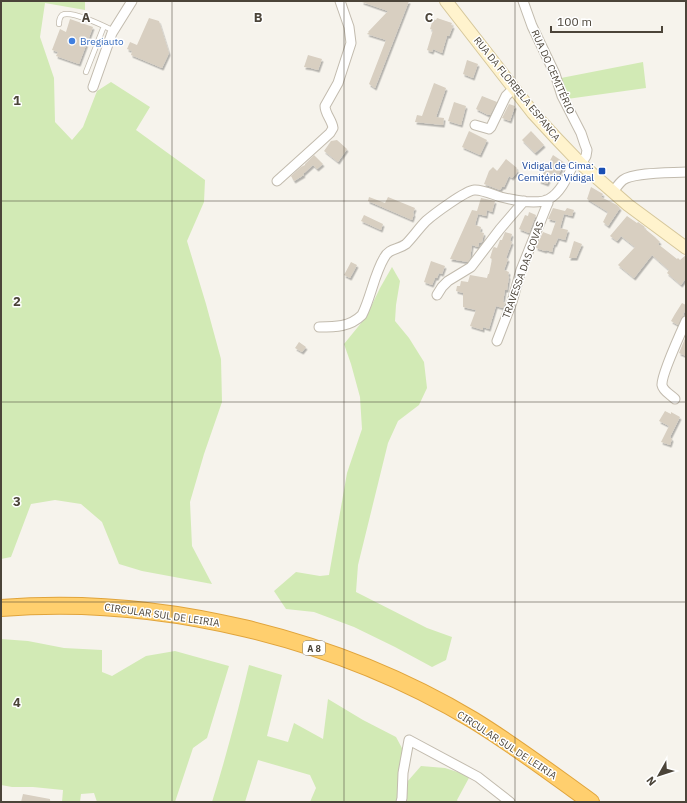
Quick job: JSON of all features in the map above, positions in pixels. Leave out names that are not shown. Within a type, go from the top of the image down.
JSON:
[{"type":"highway","name":"CIRCULAR SUL DE LEIRIA","points":[[1,608],[55,606],[106,607],[136,610],[225,623],[302,644],[370,669],[398,681],[443,704],[492,732],[591,802]]},
{"type":"highway","name":"CIRCULAR SUL DE LEIRIA","points":[[1,618],[87,617],[150,622],[204,629],[295,652],[384,686],[423,704],[481,738],[573,802]]},
{"type":"street","points":[[93,87],[114,31],[132,1]]},
{"type":"street","points":[[277,181],[333,128],[325,106],[338,83],[351,43],[349,27],[340,1]]},
{"type":"street","name":"RUA DA FLORBELA ESPANCA","points":[[446,1],[533,113],[578,162],[628,205],[686,248]]},
{"type":"street","name":"RUA DO CEMITÉRIO","points":[[523,1],[532,26],[555,74],[562,96],[581,133],[587,150],[586,156],[578,162],[567,176],[559,190],[546,200]]},
{"type":"street","points":[[475,125],[489,129],[492,127],[506,96],[514,88]]},
{"type":"street","points":[[613,192],[622,180],[630,177],[643,174],[686,172]]},
{"type":"street","points":[[320,327],[347,325],[357,320],[362,315],[384,258],[391,250],[400,247],[407,242],[425,222],[451,202],[474,190],[509,199],[524,201],[546,200]]},
{"type":"street","name":"TRAVESSA DAS COVAS","points":[[497,341],[512,302],[521,270],[548,203],[546,200]]},
{"type":"street","points":[[437,295],[448,281],[471,267],[524,201]]},
{"type":"street","points":[[675,399],[662,388],[662,381],[686,321]]},
{"type":"street","points":[[401,802],[403,773],[409,740],[478,777],[510,802]]},
{"type":"lane","points":[[59,24],[63,15],[70,14],[83,17],[114,31]]},
{"type":"lane","points":[[86,72],[104,26]]},
{"type":"green space","points":[[1,1],[85,1],[85,10],[45,3],[40,37],[54,78],[55,122],[72,140],[83,127],[97,91],[111,82],[150,107],[136,130],[205,180],[204,202],[187,241],[221,359],[222,402],[204,454],[190,502],[192,546],[212,584],[142,571],[119,564],[102,522],[81,504],[55,500],[31,504],[11,557],[1,559]]},
{"type":"green space","points":[[643,62],[646,88],[567,99],[561,78]]},
{"type":"green space","points":[[392,267],[400,281],[395,321],[409,338],[424,362],[427,388],[419,405],[398,421],[388,443],[358,565],[356,592],[427,628],[452,637],[446,660],[432,667],[354,627],[314,612],[286,609],[274,591],[296,572],[320,576],[329,575],[347,473],[362,429],[360,397],[344,344],[366,317]]},
{"type":"green space","points":[[1,639],[28,641],[64,648],[102,650],[102,672],[112,676],[146,656],[175,651],[229,666],[207,738],[193,748],[175,802],[97,802],[94,793],[81,794],[80,802],[62,802],[63,790],[1,785]]},
{"type":"green space","points":[[249,665],[282,675],[267,736],[288,742],[294,723],[323,739],[328,699],[363,720],[396,737],[403,750],[400,774],[407,782],[421,766],[445,768],[470,776],[457,800],[458,802],[310,802],[316,788],[310,775],[258,760],[245,802],[212,802],[232,734]]},
{"type":"building","points":[[362,1],[409,1],[375,88],[369,84],[386,40],[367,34],[388,11]]},
{"type":"building","points":[[149,18],[159,21],[169,53],[162,68],[131,55],[132,51],[127,49],[130,42],[137,45]]},
{"type":"building","points":[[437,18],[452,23],[451,25],[453,26],[449,36],[447,36],[442,53],[433,49],[432,52],[427,50],[433,30],[430,29],[433,19],[436,20]]},
{"type":"building","name":"Bregiauto","points":[[70,19],[93,27],[79,64],[56,56],[58,52],[52,50],[60,29],[66,32]]},
{"type":"building","points":[[308,55],[322,59],[318,70],[304,67]]},
{"type":"building","points":[[467,60],[478,64],[473,78],[463,74]]},
{"type":"building","points":[[434,83],[446,88],[436,117],[444,118],[443,125],[415,122],[417,115],[422,116]]},
{"type":"building","points":[[482,96],[497,102],[490,115],[476,109]]},
{"type":"building","points":[[454,102],[466,106],[461,125],[448,121]]},
{"type":"building","points":[[509,104],[515,106],[510,121],[502,118]]},
{"type":"building","points":[[469,131],[487,140],[480,155],[462,147]]},
{"type":"building","points":[[531,131],[544,145],[535,153],[522,140]]},
{"type":"building","points":[[337,140],[347,149],[338,162],[324,151],[331,141]]},
{"type":"building","points":[[314,155],[323,164],[317,169],[313,165],[303,174],[304,175],[294,181],[291,176],[305,165]]},
{"type":"building","points":[[553,155],[565,163],[558,175],[553,172],[547,184],[539,181]]},
{"type":"building","points":[[506,159],[517,168],[516,169],[518,171],[512,178],[509,176],[504,187],[500,190],[484,184],[489,171],[493,167],[497,171]]},
{"type":"building","points":[[591,187],[603,194],[601,197],[620,208],[608,226],[603,222],[608,212],[587,199]]},
{"type":"building","points":[[369,197],[385,203],[388,197],[415,208],[412,220],[368,201]]},
{"type":"building","points":[[481,198],[495,201],[492,212],[487,210],[486,216],[478,214],[475,225],[481,227],[480,232],[484,233],[482,242],[479,243],[478,247],[472,245],[470,259],[468,262],[450,259],[472,210],[477,211]]},
{"type":"building","points":[[553,208],[565,211],[567,208],[574,210],[572,216],[564,214],[560,228],[568,230],[565,240],[558,238],[555,245],[554,244],[552,252],[536,248],[543,232],[551,235],[556,221],[548,219]]},
{"type":"building","points":[[529,212],[536,215],[529,233],[519,229],[525,215],[528,216]]},
{"type":"building","points":[[364,215],[383,224],[381,230],[361,221]]},
{"type":"building","points":[[627,216],[645,227],[644,228],[660,242],[658,244],[677,259],[678,258],[680,260],[686,255],[686,278],[681,285],[667,273],[669,270],[652,255],[634,278],[618,265],[635,247],[621,236],[617,241],[610,236]]},
{"type":"building","points":[[505,232],[512,234],[510,241],[512,242],[506,258],[508,259],[504,270],[509,272],[507,290],[505,290],[503,302],[505,303],[503,308],[496,306],[489,329],[483,327],[483,330],[470,326],[476,310],[463,307],[463,293],[456,291],[457,286],[460,286],[461,281],[468,282],[470,275],[487,278],[493,248],[497,248]]},
{"type":"building","points":[[574,241],[582,244],[576,258],[569,258]]},
{"type":"building","points":[[431,261],[445,266],[442,274],[439,273],[432,285],[424,282]]},
{"type":"building","points":[[351,262],[357,265],[350,278],[344,275]]},
{"type":"building","points":[[682,303],[686,305],[686,310],[678,325],[671,321]]},
{"type":"building","points":[[686,336],[686,356],[679,353]]},
{"type":"building","points":[[299,342],[306,347],[302,352],[295,348]]},
{"type":"building","points":[[665,411],[671,414],[671,412],[680,417],[670,437],[672,439],[670,445],[661,442],[669,426],[659,421]]},
{"type":"building","points":[[23,794],[50,799],[50,802],[21,802]]},
{"type":"place","name":"Bregiauto","points":[[72,41]]},
{"type":"place","name":"Vidigal de Cima: Cemitério Vidigal","points":[[602,171]]}]
